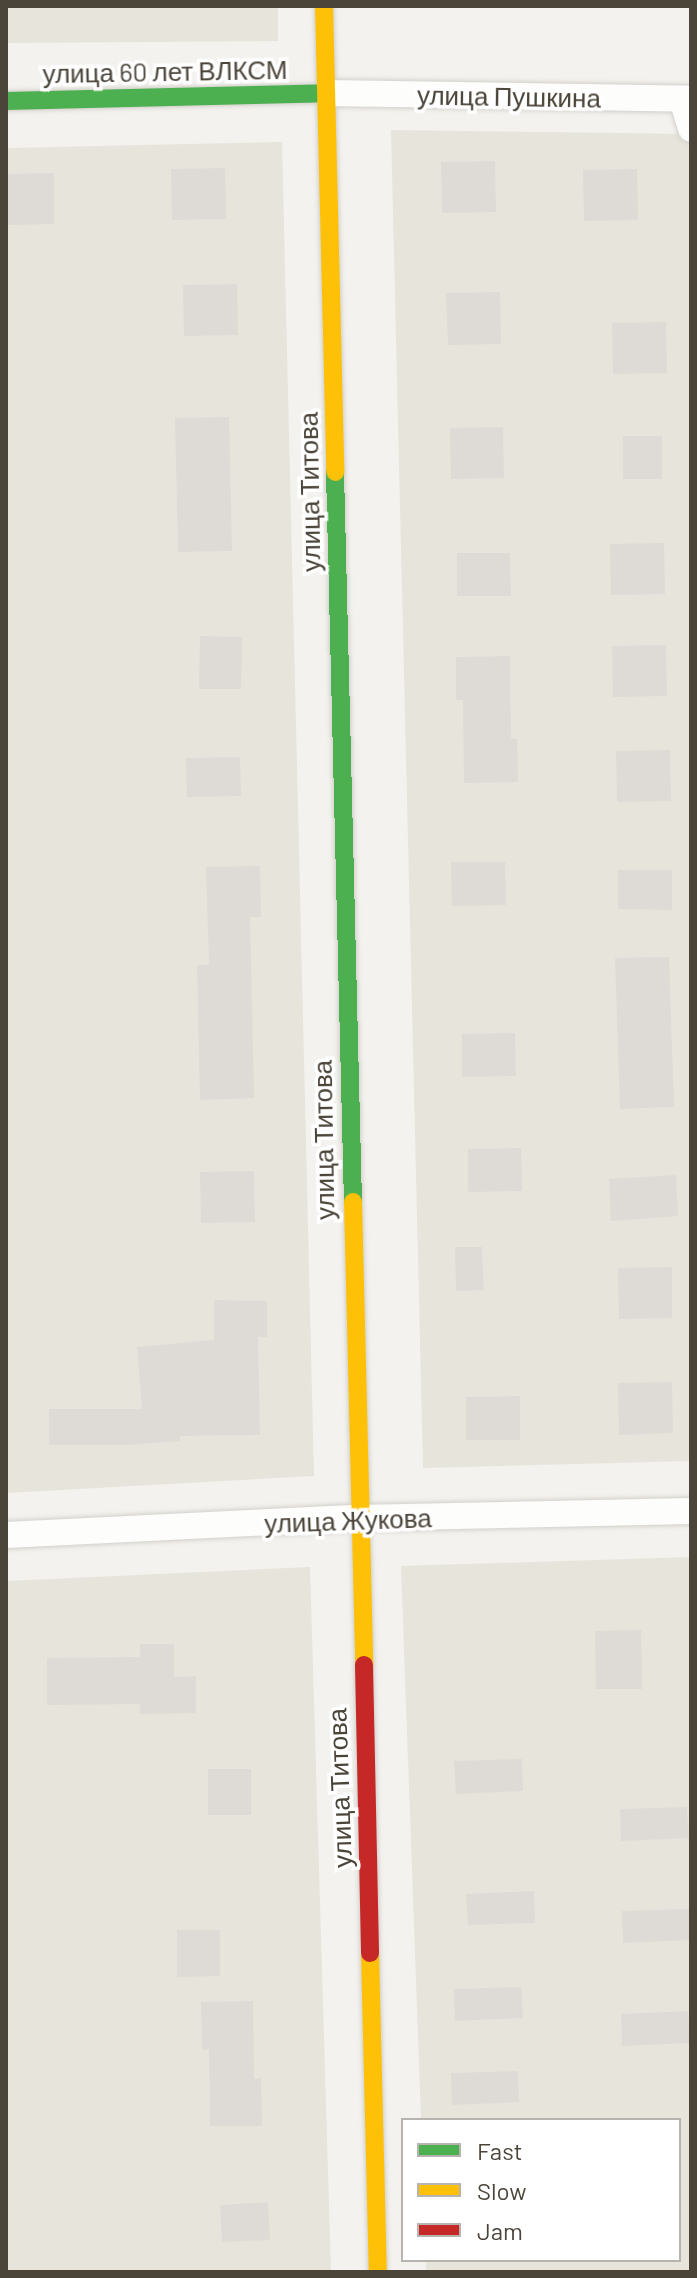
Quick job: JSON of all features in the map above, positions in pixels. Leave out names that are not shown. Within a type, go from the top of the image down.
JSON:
[{"type":"main road","name":"улица Титова","points":[[324,6],[357,1518],[378,2272]]},
{"type":"main road","name":"улица 60 лет ВЛКСМ","points":[[6,101],[326,93]]},
{"type":"street","name":"улица Пушкина","points":[[326,93],[686,99]]},
{"type":"street","points":[[686,99],[691,129]]},
{"type":"street","name":"улица Жукова","points":[[6,1535],[357,1518],[691,1511]]},
{"type":"shaded area","points":[[6,6],[278,6],[278,41],[6,43]]},
{"type":"shaded area","points":[[391,130],[691,134],[691,1461],[423,1468]]},
{"type":"shaded area","points":[[282,142],[314,1476],[6,1493],[6,148]]},
{"type":"shaded area","points":[[691,1557],[691,2272],[426,2272],[426,2262],[681,2262],[681,2118],[421,2118],[401,1566]]},
{"type":"shaded area","points":[[310,1567],[331,2272],[6,2272],[6,1581]]},
{"type":"building","points":[[495,161],[496,212],[442,213],[441,162]]},
{"type":"building","points":[[225,168],[226,219],[172,220],[171,169]]},
{"type":"building","points":[[637,169],[638,220],[584,221],[583,170]]},
{"type":"building","points":[[54,173],[54,224],[6,225],[6,174]]},
{"type":"building","points":[[237,284],[238,335],[184,336],[183,285]]},
{"type":"building","points":[[500,292],[501,344],[448,345],[446,293]]},
{"type":"building","points":[[666,322],[667,373],[613,374],[612,323]]},
{"type":"building","points":[[229,417],[232,551],[178,552],[175,418]]},
{"type":"building","points":[[503,427],[504,478],[451,479],[450,428]]},
{"type":"building","points":[[623,436],[662,436],[662,479],[623,479]]},
{"type":"building","points":[[664,543],[665,594],[611,595],[610,544]]},
{"type":"building","points":[[457,553],[510,553],[511,596],[457,596]]},
{"type":"building","points":[[200,636],[242,637],[241,689],[199,689]]},
{"type":"building","points":[[666,645],[667,696],[613,697],[612,646]]},
{"type":"building","points":[[510,656],[511,739],[517,739],[518,782],[464,783],[463,700],[456,700],[456,657]]},
{"type":"building","points":[[670,750],[671,801],[617,802],[616,751]]},
{"type":"building","points":[[240,757],[241,796],[187,797],[186,758]]},
{"type":"building","points":[[451,862],[505,862],[506,905],[452,906]]},
{"type":"building","points":[[260,866],[261,917],[250,917],[254,1098],[200,1100],[197,965],[209,965],[206,867]]},
{"type":"building","points":[[618,870],[672,870],[672,910],[618,909]]},
{"type":"building","points":[[669,957],[674,1107],[620,1109],[615,958]]},
{"type":"building","points":[[515,1033],[516,1076],[462,1077],[462,1034]]},
{"type":"building","points":[[521,1148],[522,1191],[468,1192],[468,1149]]},
{"type":"building","points":[[254,1171],[255,1222],[201,1223],[200,1172]]},
{"type":"building","points":[[676,1175],[678,1216],[611,1221],[609,1179]]},
{"type":"building","points":[[455,1247],[482,1247],[484,1290],[456,1291]]},
{"type":"building","points":[[672,1267],[672,1318],[619,1319],[618,1268]]},
{"type":"building","points":[[214,1300],[267,1301],[267,1337],[258,1337],[260,1435],[180,1436],[180,1441],[128,1445],[49,1445],[49,1409],[142,1409],[137,1347],[214,1340]]},
{"type":"building","points":[[672,1382],[673,1433],[619,1435],[618,1383]]},
{"type":"building","points":[[520,1396],[520,1440],[466,1440],[466,1397]]},
{"type":"building","points":[[641,1630],[642,1689],[596,1689],[595,1631]]},
{"type":"building","points":[[140,1644],[174,1644],[174,1677],[196,1676],[196,1713],[140,1714],[140,1704],[47,1705],[47,1658],[140,1657]]},
{"type":"building","points":[[522,1759],[523,1791],[456,1794],[454,1761]]},
{"type":"building","points":[[208,1769],[251,1769],[251,1815],[208,1815]]},
{"type":"building","points":[[687,1807],[689,1838],[621,1841],[620,1809]]},
{"type":"building","points":[[534,1891],[535,1923],[468,1925],[466,1894]]},
{"type":"building","points":[[689,1909],[690,1940],[623,1943],[622,1911]]},
{"type":"building","points":[[177,1930],[220,1930],[220,1976],[177,1977]]},
{"type":"building","points":[[521,1987],[523,2018],[455,2021],[454,1989]]},
{"type":"building","points":[[253,2001],[254,2079],[261,2078],[262,2126],[210,2126],[209,2049],[202,2050],[201,2002]]},
{"type":"building","points":[[688,2011],[690,2043],[622,2046],[621,2014]]},
{"type":"building","points":[[518,2071],[519,2102],[452,2105],[451,2073]]},
{"type":"building","points":[[268,2202],[270,2240],[222,2242],[220,2205]]},
{"type":"traffic: fast","points":[[6,101],[326,93]]},
{"type":"traffic: fast","points":[[335,472],[353,1202]]},
{"type":"traffic: slow","points":[[324,6],[335,472]]},
{"type":"traffic: slow","points":[[353,1202],[364,1665]]},
{"type":"traffic: slow","points":[[370,1953],[378,2272]]},
{"type":"traffic: jam","points":[[364,1665],[370,1953]]}]
